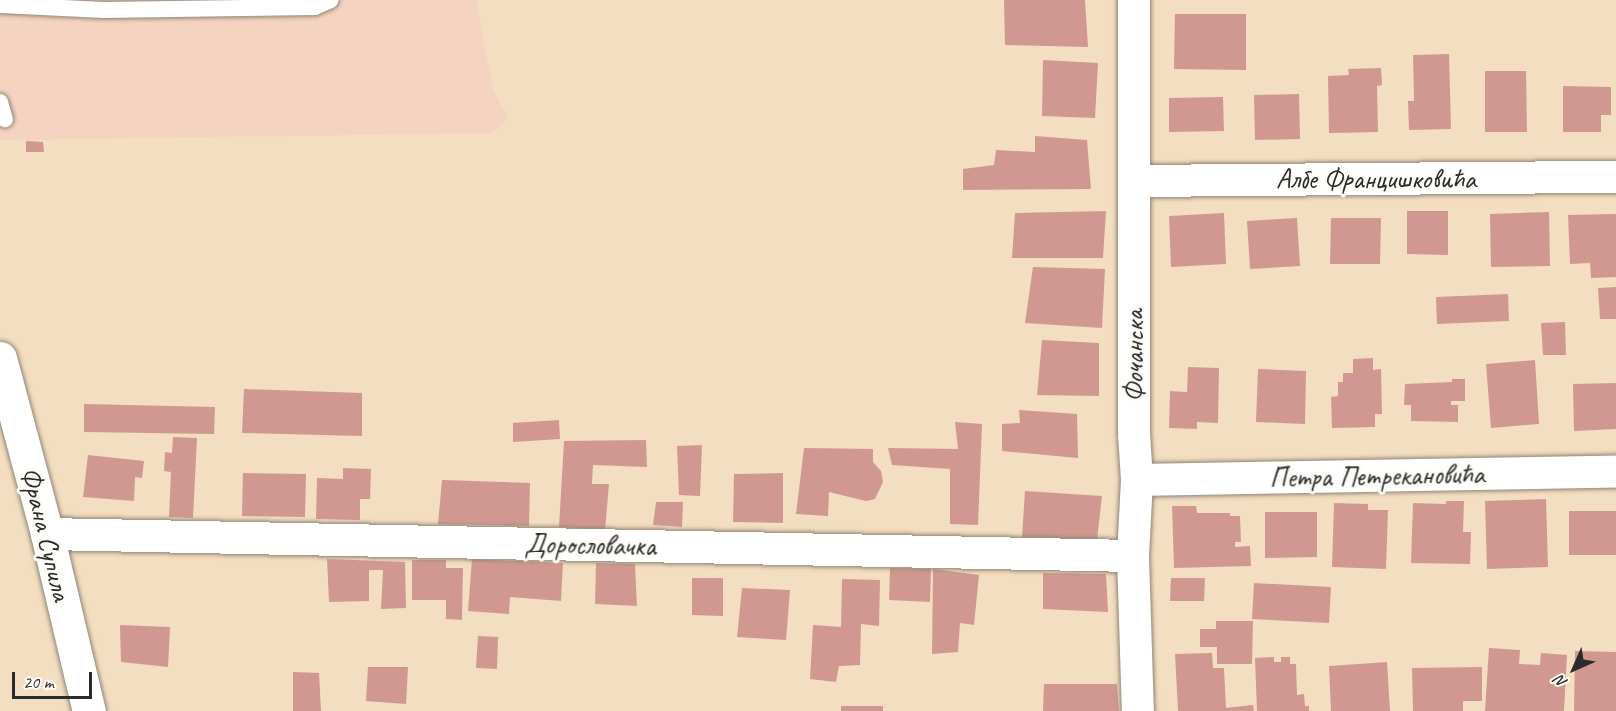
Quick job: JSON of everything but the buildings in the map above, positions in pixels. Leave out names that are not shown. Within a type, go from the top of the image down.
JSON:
[{"type":"street","name":"Фочанска","points":[[1134,0],[1134,434],[1137,480],[1133,556],[1138,711]]},
{"type":"street","name":"Албе Францишковића","points":[[1135,181],[1616,177]]},
{"type":"street","name":"Франа Супила","points":[[0,358],[47,534],[89,711]]},
{"type":"street","name":"Петра Петрекановића","points":[[1137,480],[1616,471]]},
{"type":"street","name":"Дорословачка","points":[[47,534],[1133,556]]},
{"type":"lane","points":[[0,5],[104,10],[315,7],[331,0]]},
{"type":"lane","points":[[0,102],[5,119]]},
{"type":"shaded area","points":[[0,0],[476,0],[493,90],[508,118],[492,133],[0,140]]}]
